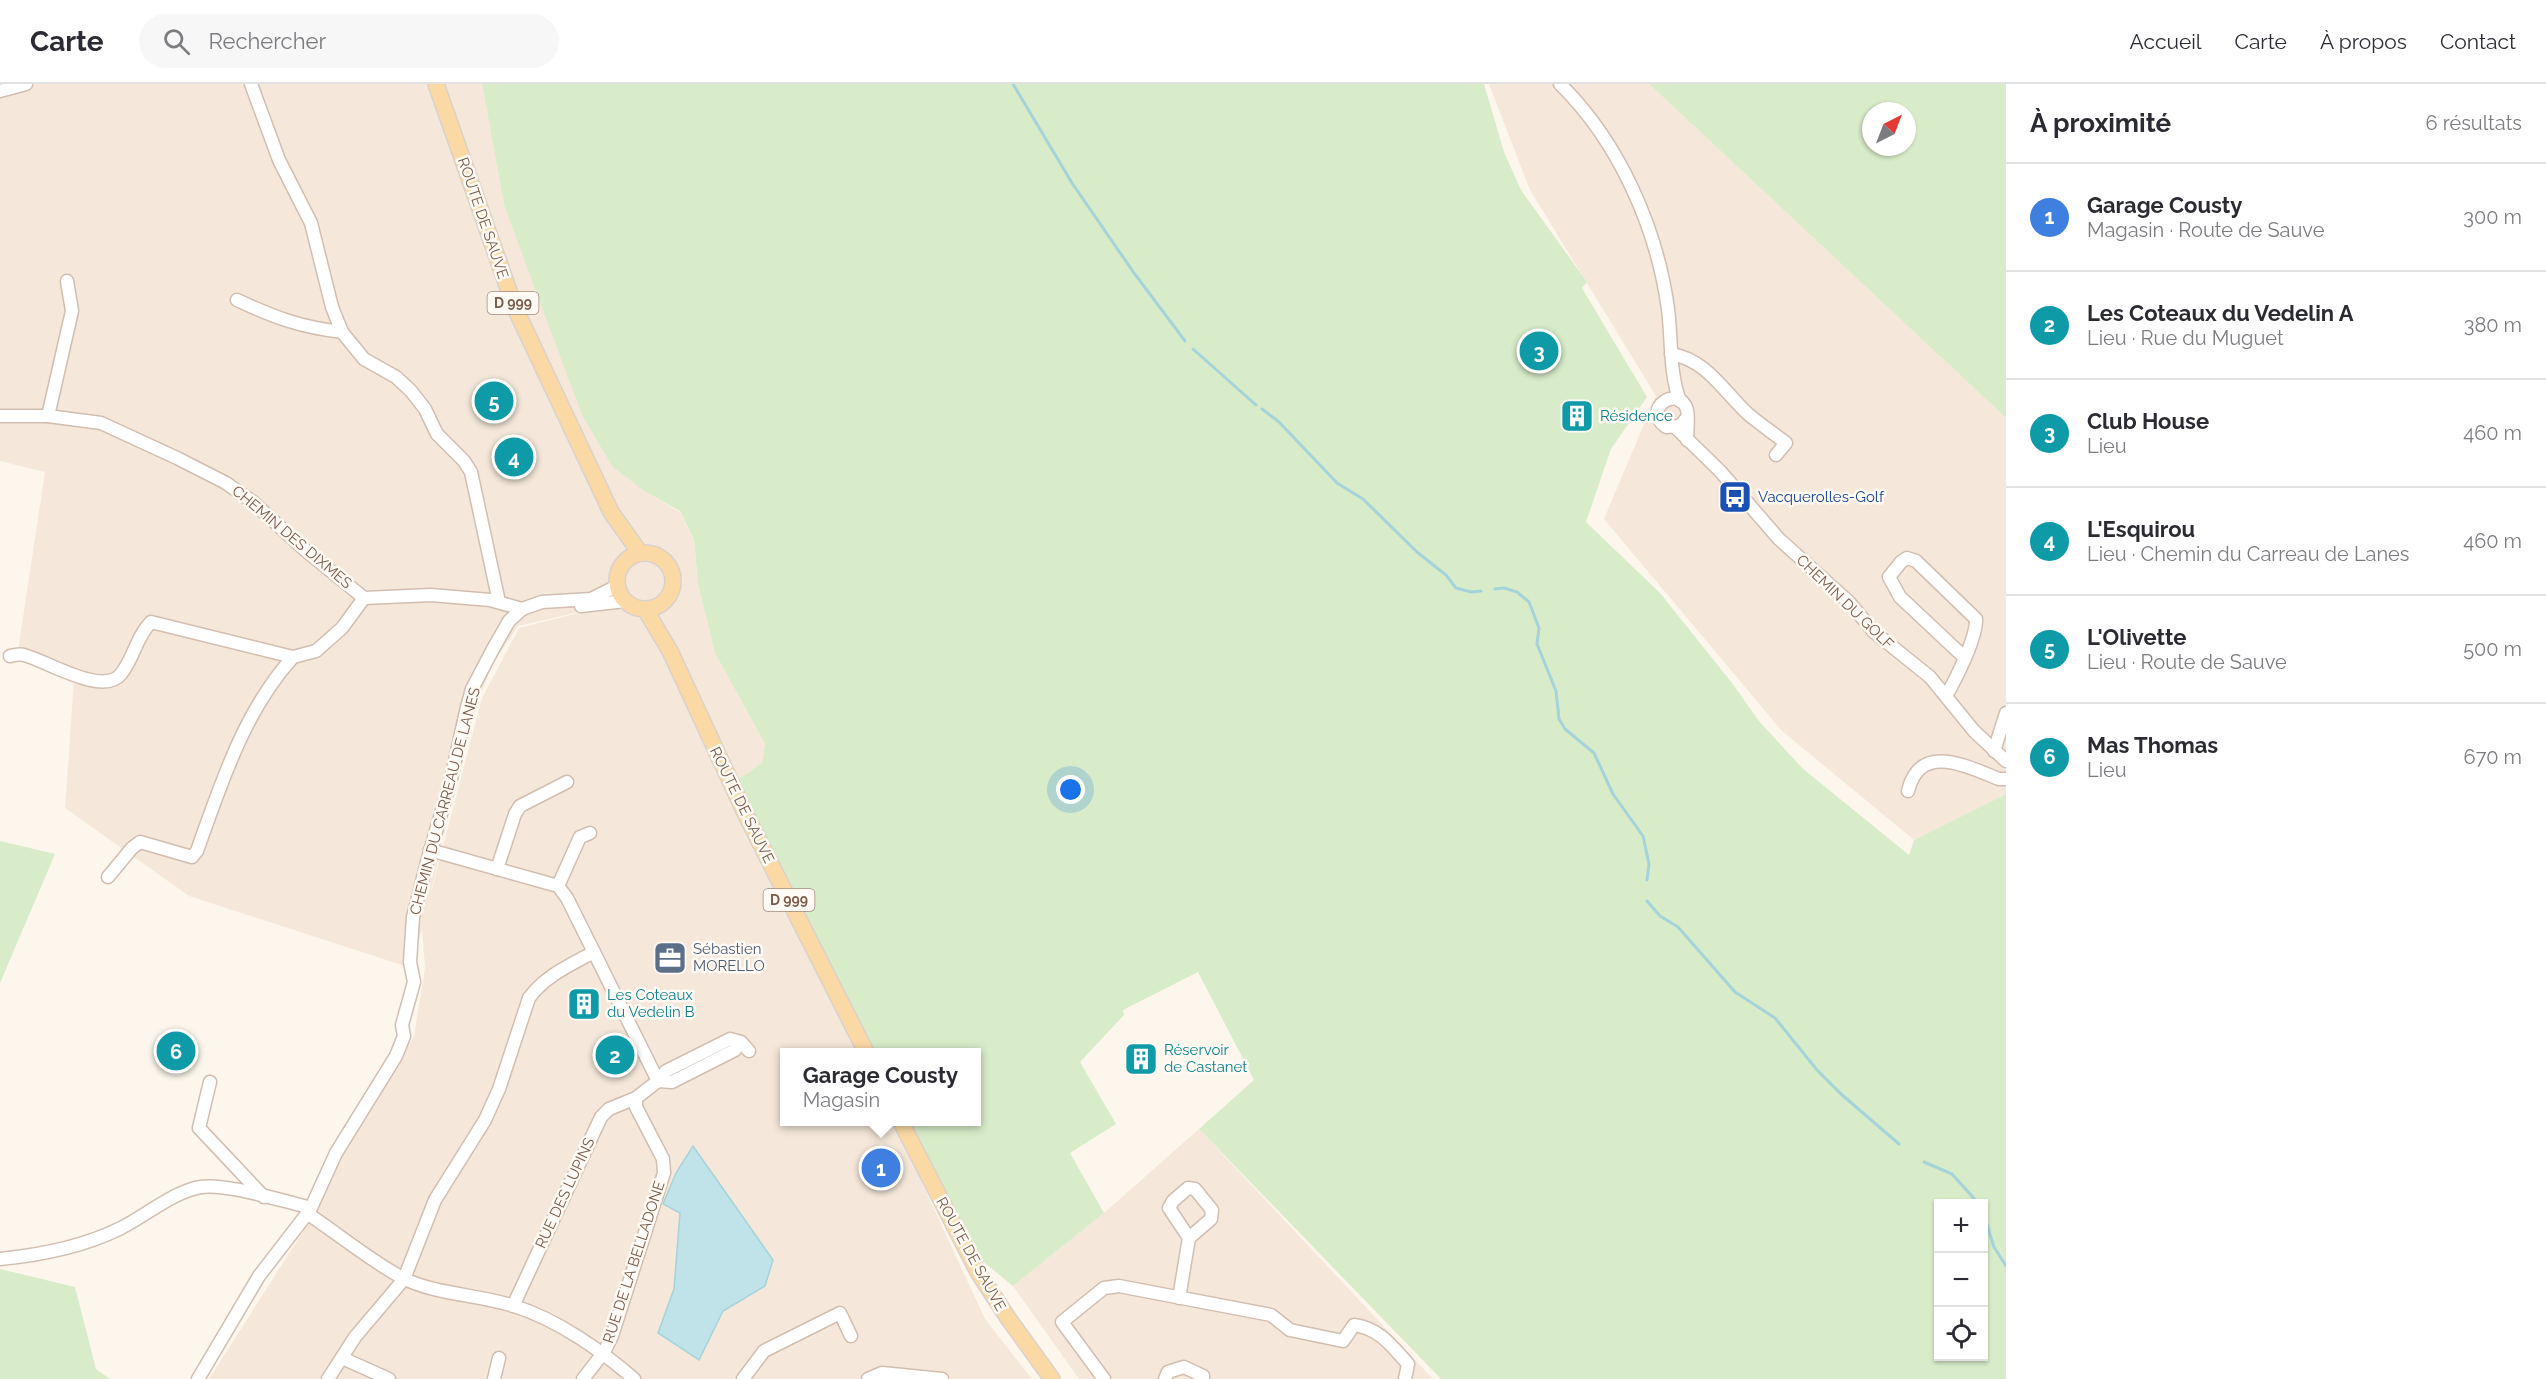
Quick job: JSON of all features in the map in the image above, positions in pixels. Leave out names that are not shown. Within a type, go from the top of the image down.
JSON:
[{"type":"main road","name":"ROUTE DE SAUVE","points":[[436,84],[515,308],[611,512],[621,544],[621,566]]},
{"type":"main road","name":"ROUTE DE SAUVE","points":[[611,512],[640,553]]},
{"type":"main road","points":[[640,553],[658,556],[671,570],[672,588],[662,603],[645,609],[625,601],[617,586],[621,566],[633,555],[640,553]]},
{"type":"main road","name":"ROUTE DE SAUVE","points":[[662,603],[670,651]]},
{"type":"main road","name":"ROUTE DE SAUVE","points":[[645,609],[670,651],[745,813],[863,1048]]},
{"type":"main road","name":"ROUTE DE SAUVE","points":[[903,1126],[978,1272],[1052,1379]]},
{"type":"street","points":[[0,91],[26,84]]},
{"type":"street","points":[[251,84],[279,160],[311,223],[332,307],[342,332],[364,359],[396,376],[411,391],[425,409],[437,434],[464,461],[471,472],[499,602]]},
{"type":"street","points":[[1560,84],[1577,101],[1606,142],[1642,212],[1655,250],[1666,296],[1675,400]]},
{"type":"street","points":[[48,416],[72,311],[67,281]]},
{"type":"street","points":[[237,300],[277,319],[308,328],[342,332]]},
{"type":"street","points":[[1671,354],[1688,357],[1720,383],[1747,413],[1786,443],[1776,455]]},
{"type":"street","points":[[1675,400],[1686,409],[1687,440]]},
{"type":"street","points":[[1675,400],[1660,406],[1658,417],[1666,427],[1676,428],[1686,419]]},
{"type":"street","name":"CHEMIN DES DIXMES","points":[[0,416],[48,416],[101,423],[226,483],[254,502],[305,550],[364,598],[431,595],[499,602],[522,609],[542,602],[582,606],[625,601]]},
{"type":"street","name":"CHEMIN DU GOLF","points":[[1676,428],[1720,471],[1792,552],[1843,597],[1887,644],[1930,677],[1974,731],[2006,761]]},
{"type":"street","points":[[1946,696],[1964,657],[1977,626],[1976,619],[1971,611],[1916,561],[1907,558],[1889,577],[1900,597],[1964,657]]},
{"type":"street","name":"CHEMIN DES DIXMES","points":[[556,603],[591,599],[617,586]]},
{"type":"street","points":[[10,656],[23,655],[78,676],[97,681],[111,681],[121,674],[142,631],[151,622],[292,657],[316,651],[342,628],[364,598]]},
{"type":"street","name":"CHEMIN DU CARREAU DE LANES","points":[[198,1379],[259,1276],[309,1212],[336,1153],[396,1056],[404,1036],[402,1025],[414,982],[410,962],[413,917],[451,779],[472,689],[509,621],[522,609]]},
{"type":"street","points":[[108,877],[140,842],[192,856],[197,851],[236,748],[275,677],[292,657]]},
{"type":"street","points":[[1994,751],[2006,713]]},
{"type":"street","points":[[1908,791],[1911,777],[1920,766],[1938,760],[1999,779],[2006,779]]},
{"type":"street","points":[[497,869],[515,814],[520,806],[567,782]]},
{"type":"street","points":[[558,886],[580,837],[590,833]]},
{"type":"street","points":[[430,850],[558,886],[567,898],[658,1081]]},
{"type":"street","points":[[328,1379],[355,1337],[404,1279],[435,1200],[485,1120],[499,1089],[529,998],[537,986],[551,976],[594,952]]},
{"type":"street","points":[[636,1098],[658,1081],[666,1071],[730,1039],[737,1043],[741,1042],[749,1051]]},
{"type":"street","points":[[210,1082],[199,1128],[265,1197]]},
{"type":"street","name":"RUE DES LUPINS","points":[[513,1306],[601,1117],[609,1109],[636,1098]]},
{"type":"street","name":"RUE DE LA BELLADONE","points":[[583,1379],[604,1352],[614,1330],[664,1173],[663,1159],[636,1107],[636,1098]]},
{"type":"street","points":[[0,1260],[86,1244],[122,1228],[182,1193],[201,1186],[240,1191],[304,1206],[309,1212],[404,1279],[513,1306],[546,1319],[589,1346],[604,1352],[634,1379]]},
{"type":"street","points":[[1179,1298],[1189,1238]]},
{"type":"street","points":[[1104,1379],[1062,1322],[1104,1288],[1119,1286],[1271,1315],[1290,1329],[1343,1341],[1354,1325],[1367,1327],[1385,1338],[1408,1364],[1405,1379]]},
{"type":"street","points":[[743,1379],[764,1351],[840,1313],[851,1336]]},
{"type":"street","points":[[342,1358],[389,1379]]},
{"type":"street","points":[[494,1379],[500,1358]]},
{"type":"street","points":[[1165,1379],[1168,1372],[1184,1367],[1203,1376],[1203,1379]]},
{"type":"street","points":[[867,1379],[882,1373],[936,1378]]},
{"type":"shaded area","points":[[0,84],[482,84],[504,205],[644,491],[680,512],[694,541],[698,584],[715,653],[765,744],[762,763],[737,780],[860,1048],[780,1048],[780,1126],[896,1126],[985,1319],[1032,1379],[209,1379],[309,1222],[343,1144],[414,1036],[425,968],[422,928],[411,968],[189,896],[65,808],[74,680],[18,651],[45,472],[0,461]],"holes":[[[618,603],[519,628],[482,698],[429,900],[469,726],[492,665],[518,626]]]},
{"type":"shaded area","points":[[1489,84],[1649,84],[2006,418],[2006,794],[1914,840],[1781,730],[1604,519],[1656,396],[1530,190]]},
{"type":"shaded area","points":[[1199,1129],[1433,1379],[1079,1379],[1013,1286],[1104,1213]]},
{"type":"green space","points":[[482,84],[1484,84],[1504,152],[1521,190],[1587,282],[1582,288],[1647,397],[1611,449],[1586,522],[1660,593],[1732,683],[1759,721],[1802,768],[1909,855],[1914,840],[2006,794],[2006,1379],[1441,1379],[1199,1129],[1254,1080],[1198,972],[1123,1010],[1124,1015],[1080,1062],[1116,1124],[1070,1153],[1104,1213],[1013,1286],[980,1259],[912,1126],[981,1126],[981,1048],[873,1048],[737,780],[762,763],[765,744],[715,653],[698,584],[694,540],[680,511],[644,491],[612,466],[582,415],[504,205]]},
{"type":"green space","points":[[1649,84],[2006,84],[2006,418]]},
{"type":"green space","points":[[0,841],[55,854],[0,983]]},
{"type":"green space","points":[[0,1269],[75,1287],[96,1369],[110,1379],[0,1379]]},
{"type":"water","points":[[693,1146],[773,1260],[765,1286],[723,1311],[699,1360],[658,1333],[674,1289],[680,1213],[663,1204],[676,1173]]},
{"type":"waterway","points":[[1013,84],[1072,183],[1134,273],[1185,341]]},
{"type":"waterway","points":[[1193,349],[1256,405]]},
{"type":"waterway","points":[[1262,409],[1279,422],[1337,483],[1363,499],[1417,552],[1446,575],[1456,588],[1471,592],[1481,591]]},
{"type":"waterway","points":[[1495,589],[1504,588],[1517,592],[1529,602],[1539,628],[1537,644],[1556,691],[1559,719],[1565,729],[1594,753],[1613,794],[1643,836],[1649,864],[1647,880]]},
{"type":"waterway","points":[[1647,901],[1660,916],[1678,927],[1735,992],[1775,1018],[1817,1070],[1899,1144]]},
{"type":"waterway","points":[[1924,1162],[1952,1174],[1974,1199]]},
{"type":"waterway","points":[[1988,1228],[1994,1247],[2006,1266]]},
{"type":"place","name":"Club House","points":[[1539,351]]},
{"type":"place","name":"L'Olivette","points":[[494,401]]},
{"type":"place","name":"Résidence","points":[[1577,416]]},
{"type":"place","name":"L'Esquirou","points":[[514,457]]},
{"type":"place","name":"Vacquerolles-Golf","points":[[1735,497]]},
{"type":"place","name":"Sébastien MORELLO","points":[[670,958]]},
{"type":"place","name":"Les Coteaux du Vedelin B","points":[[584,1004]]},
{"type":"place","name":"Mas Thomas","points":[[176,1051]]},
{"type":"place","name":"Les Coteaux du Vedelin A","points":[[615,1055]]},
{"type":"place","name":"Réservoir de Castanet","points":[[1141,1059]]},
{"type":"place","name":"Garage Cousty","points":[[881,1168]]}]
